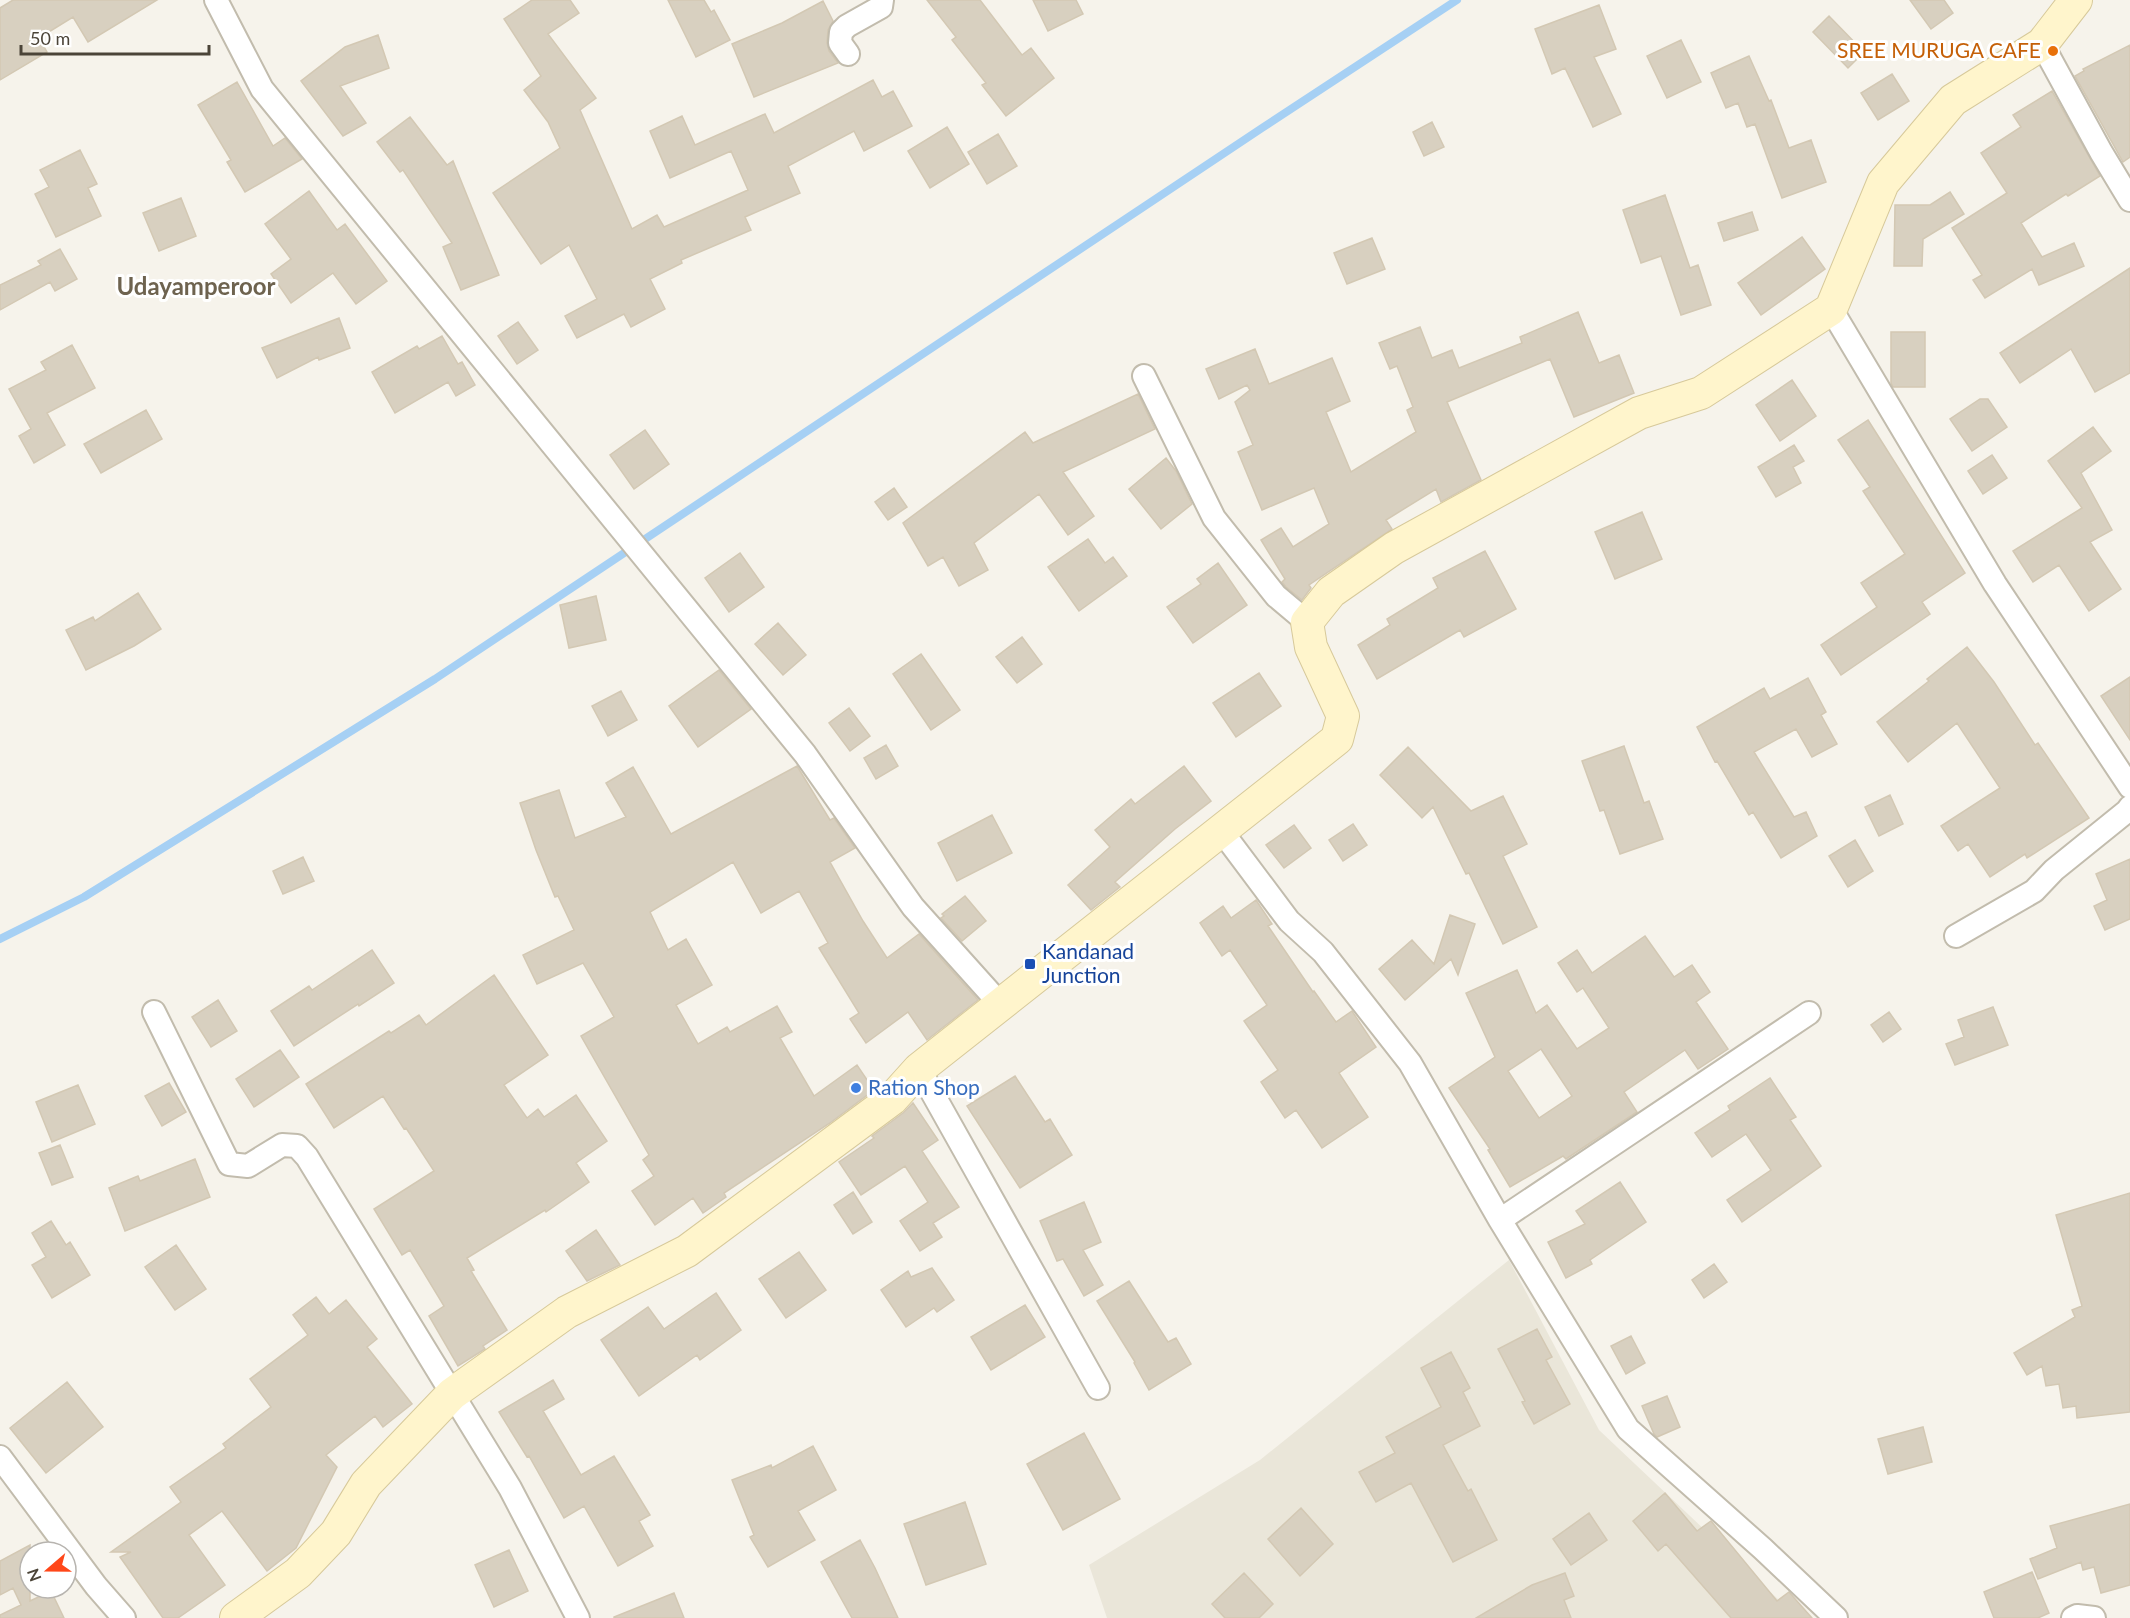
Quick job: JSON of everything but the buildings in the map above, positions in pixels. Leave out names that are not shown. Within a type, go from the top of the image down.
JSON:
[{"type":"main road","points":[[236,1618],[298,1573],[336,1533],[366,1484],[452,1394],[567,1312],[687,1251],[892,1099],[919,1068],[1337,739],[1343,716],[1311,647],[1306,622],[1331,592],[1394,548],[1639,413],[1701,393],[1831,309],[1883,183],[1953,100],[2042,44],[2076,0]]},
{"type":"street","points":[[216,0],[262,89],[805,754],[913,907],[1001,1005]]},
{"type":"street","points":[[848,54],[840,43],[841,32],[881,7],[882,0]]},
{"type":"street","points":[[2042,44],[2130,200]]},
{"type":"street","points":[[1831,309],[1995,584],[2130,787]]},
{"type":"street","points":[[1144,376],[1214,518],[1276,596],[1306,622]]},
{"type":"street","points":[[1956,936],[2034,891],[2054,870],[2130,807]]},
{"type":"street","points":[[1220,829],[1289,921],[1323,952],[1410,1063],[1500,1220],[1628,1429],[1763,1549],[1836,1618]]},
{"type":"street","points":[[154,1012],[230,1164],[248,1166],[282,1145],[297,1146],[307,1157],[510,1488],[578,1618]]},
{"type":"street","points":[[1500,1220],[1809,1013]]},
{"type":"street","points":[[919,1068],[1098,1388]]},
{"type":"street","points":[[0,1457],[96,1586],[124,1618]]},
{"type":"street","points":[[2073,1618],[2077,1616],[2094,1618]]},
{"type":"shaded area","points":[[1509,1260],[1599,1430],[1798,1618],[1107,1618],[1089,1565],[1260,1460]]},
{"type":"waterway","points":[[0,939],[84,897],[435,679],[1457,0]]},
{"type":"place","name":"SREE MURUGA CAFE","points":[[2053,51]]},
{"type":"place","name":"Kandanad Junction","points":[[1030,964]]},
{"type":"place","name":"Ration Shop","points":[[856,1088]]},
{"type":"district","name":"Udayamperoor","points":[[196,287]]}]
